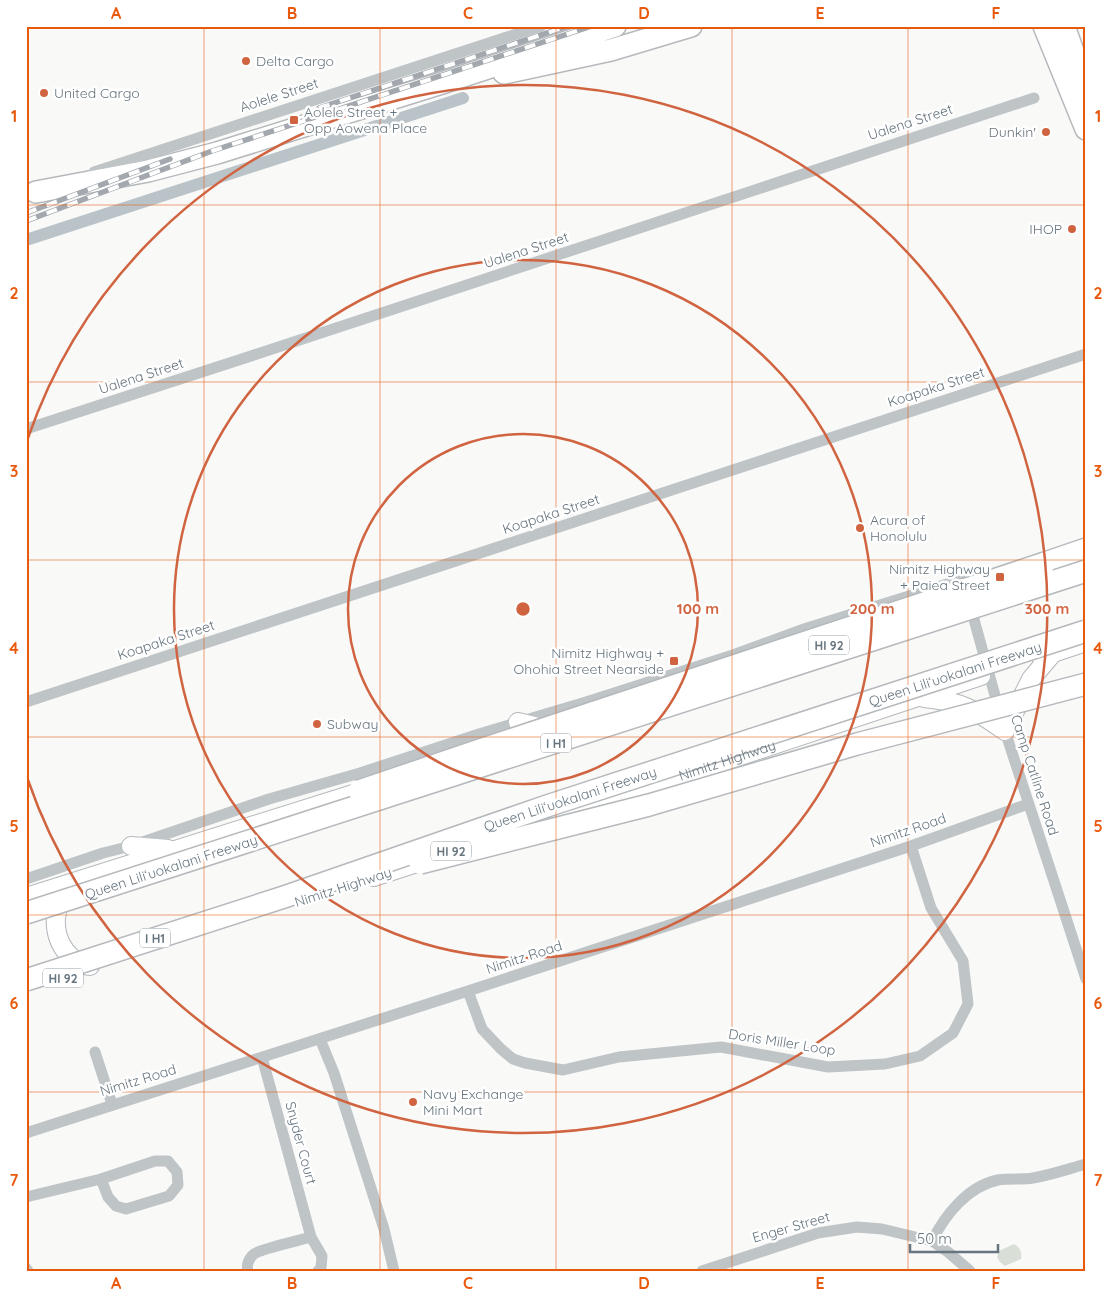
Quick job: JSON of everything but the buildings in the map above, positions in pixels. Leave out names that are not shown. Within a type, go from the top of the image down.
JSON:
[{"type":"highway","points":[[31,193],[148,171],[217,153],[442,83],[615,26]]},
{"type":"highway","points":[[1044,26],[1086,129]]},
{"type":"highway","points":[[1064,26],[1086,88]]},
{"type":"highway","points":[[1080,26],[1086,54]]},
{"type":"highway","points":[[442,83],[534,68],[611,50],[685,28]]},
{"type":"highway","points":[[26,907],[483,749],[1086,549]]},
{"type":"highway","name":"Queen Liliʻuokalani Freeway","points":[[26,913],[1086,571]]},
{"type":"highway","name":"Queen Liliʻuokalani Freeway","points":[[26,980],[284,897],[547,806],[1086,631]]},
{"type":"highway","points":[[284,897],[649,805],[857,744],[1086,684]]},
{"type":"main road","name":"HI 92","points":[[26,897],[710,680],[969,604],[1086,565]]},
{"type":"main road","points":[[909,596],[948,610]]},
{"type":"main road","name":"Nimitz Highway","points":[[26,990],[1086,642]]},
{"type":"main road","points":[[918,697],[948,700],[972,708],[1005,731],[1031,679],[1054,653]]},
{"type":"main road","points":[[710,680],[733,655]]},
{"type":"main road","points":[[518,722],[552,730]]},
{"type":"main road","points":[[131,846],[176,850]]},
{"type":"main road","points":[[91,877],[74,886],[63,898],[57,912],[55,924],[57,935],[66,952],[86,966],[100,967]]},
{"type":"street","name":"Aolele Street","points":[[31,193],[541,26]]},
{"type":"street","points":[[1070,26],[1086,74]]},
{"type":"street","name":"Ualena Street","points":[[26,429],[900,140],[1034,98]]},
{"type":"street","name":"Koapaka Street","points":[[26,702],[1086,354]]},
{"type":"street","points":[[26,879],[269,799],[360,773],[733,655],[804,629],[1086,540]]},
{"type":"street","name":"Camp Catline Road","points":[[965,578],[969,604],[1005,731],[1086,979]]},
{"type":"street","name":"Nimitz Road","points":[[26,1133],[911,846],[1028,804]]},
{"type":"street","name":"Doris Miller Loop","points":[[468,991],[482,1029],[501,1050],[519,1061],[563,1070],[619,1057],[720,1047],[828,1067],[884,1064],[920,1056],[953,1033],[968,1004],[964,961],[931,908],[911,846]]},
{"type":"street","points":[[320,1039],[334,1073],[384,1229],[394,1271]]},
{"type":"street","points":[[95,1052],[112,1104]]},
{"type":"street","name":"Snyder Court","points":[[262,1058],[311,1237],[322,1256],[321,1268],[318,1271]]},
{"type":"street","points":[[26,1197],[101,1179],[156,1161],[168,1161],[177,1172],[178,1185],[170,1196],[126,1210],[116,1206],[108,1197],[101,1179]]},
{"type":"street","points":[[932,1242],[952,1210],[972,1191],[986,1183],[1012,1178],[1031,1178],[1086,1164]]},
{"type":"street","name":"Enger Street","points":[[702,1271],[818,1233],[837,1229],[870,1227],[932,1242],[948,1252],[970,1271]]},
{"type":"street","points":[[248,1271],[248,1262],[255,1253],[311,1237]]},
{"type":"shaded area","points":[[1014,1244],[1020,1250],[1021,1259],[1005,1266],[997,1257],[999,1251]]},
{"type":"waterway","points":[[26,240],[463,98]]},
{"type":"railway","points":[[319,108],[568,26]]},
{"type":"railway","points":[[26,221],[212,151],[592,26]]},
{"type":"railway","points":[[26,213],[170,159]]},
{"type":"place","name":"Delta Cargo","points":[[246,61]]},
{"type":"place","name":"United Cargo","points":[[44,93]]},
{"type":"place","name":"Aolele Street + Opp Aowena Place","points":[[294,120]]},
{"type":"place","name":"Dunkin'","points":[[1046,132]]},
{"type":"place","name":"IHOP","points":[[1072,229]]},
{"type":"place","name":"Acura of Honolulu","points":[[860,528]]},
{"type":"place","name":"Nimitz Highway + Paiea Street","points":[[1000,577]]},
{"type":"place","name":"Nimitz Highway + Ohohia Street Nearside","points":[[674,661]]},
{"type":"place","name":"Subway","points":[[317,724]]},
{"type":"place","name":"Navy Exchange Mini Mart","points":[[413,1102]]}]
